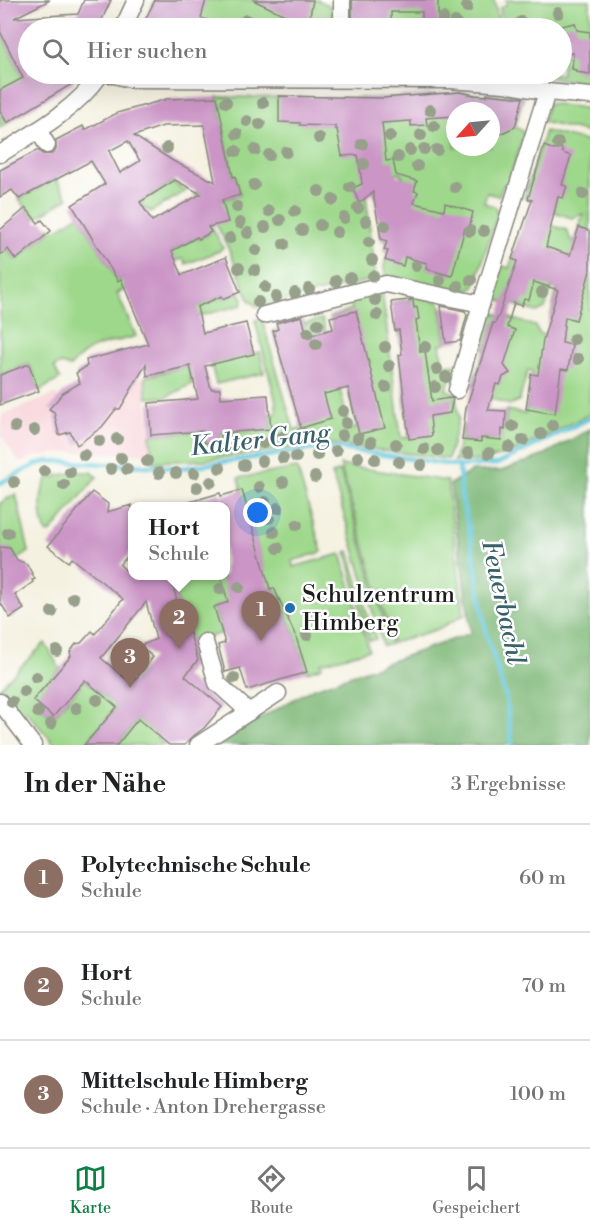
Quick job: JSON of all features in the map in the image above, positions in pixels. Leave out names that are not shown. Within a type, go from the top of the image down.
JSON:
[{"type":"street","points":[[128,18],[136,0]]},
{"type":"street","points":[[342,0],[342,18]]},
{"type":"street","points":[[0,154],[72,106],[93,84]]},
{"type":"street","points":[[504,84],[547,92],[590,96]]},
{"type":"street","points":[[457,390],[481,304],[547,92]]},
{"type":"street","points":[[38,130],[47,145]]},
{"type":"street","points":[[264,315],[386,284],[481,304]]},
{"type":"street","points":[[206,642],[218,683],[249,712]]},
{"type":"street","points":[[198,745],[278,693]]},
{"type":"street","points":[[0,702],[33,745]]},
{"type":"shaded area","points":[[87,366],[94,390],[145,377],[151,454],[74,452],[39,455],[20,463],[1,436],[2,415],[55,394],[58,398],[80,384],[76,373]]},
{"type":"green space","points":[[155,0],[318,0],[332,7],[331,18],[147,18]]},
{"type":"green space","points":[[349,0],[494,0],[498,18],[350,18]]},
{"type":"green space","points":[[505,0],[590,0],[590,83],[572,81],[572,18],[502,18],[500,8],[507,4]]},
{"type":"green space","points":[[0,31],[18,68],[18,84],[26,84],[36,104],[0,128]]},
{"type":"green space","points":[[460,92],[486,96],[487,94],[524,97],[515,127],[524,134],[507,187],[503,185],[499,196],[487,193],[484,203],[496,207],[497,215],[474,288],[461,294],[385,276],[384,266],[388,251],[384,250],[387,242],[381,239],[378,211],[403,177],[399,172],[366,197],[376,279],[257,307],[250,302],[220,232],[195,195],[197,192],[215,202],[240,195],[235,177],[233,177],[217,97],[381,98]]},
{"type":"green space","points":[[548,103],[590,109],[590,133],[543,122]]},
{"type":"green space","points":[[545,131],[590,142],[590,414],[513,452],[482,461],[454,461],[464,424],[463,440],[480,442],[481,438],[500,440],[502,429],[505,429],[507,410],[525,414],[532,371],[528,370],[519,401],[510,405],[490,398],[472,386],[485,349],[476,346],[488,311],[535,326],[540,334],[546,335],[557,289],[552,288],[545,308],[537,312],[492,298],[502,266],[509,268],[526,218],[567,230],[571,241],[574,242],[583,214],[572,218],[554,212],[555,207],[524,198]]},
{"type":"green space","points":[[56,179],[68,198],[35,219],[19,199]]},
{"type":"green space","points":[[172,182],[186,191],[150,212],[148,209],[145,210],[140,202]]},
{"type":"green space","points":[[79,215],[118,281],[146,265],[138,284],[117,293],[136,336],[93,348],[70,367],[62,364],[54,367],[60,379],[39,391],[29,364],[0,375],[0,240],[16,260],[51,231],[48,227],[58,229]]},
{"type":"green space","points":[[205,215],[223,247],[219,251],[186,264],[184,259],[174,261],[169,253],[197,237],[199,239],[210,233],[202,216]]},
{"type":"green space","points":[[382,291],[401,438],[409,437],[404,397],[415,395],[403,385],[399,355],[410,353],[410,347],[401,348],[399,331],[396,331],[393,302],[410,299],[410,294],[440,302],[446,343],[440,344],[443,365],[455,364],[446,390],[455,393],[459,418],[448,459],[327,443],[204,460],[152,462],[150,435],[203,431],[205,443],[221,443],[220,433],[271,429],[270,414],[276,414],[276,402],[255,320],[262,319],[294,430],[302,427],[273,331],[303,321],[305,324],[322,319],[350,429],[357,428],[330,317],[352,309],[350,299]]},
{"type":"green space","points":[[240,292],[243,299],[242,305],[195,317],[192,309],[222,296],[223,298]]},
{"type":"green space","points":[[260,352],[264,373],[216,384],[211,364]]},
{"type":"green space","points":[[188,366],[192,384],[166,397],[147,398],[145,377]]},
{"type":"green space","points":[[590,429],[590,745],[213,745],[312,689],[471,633],[450,484],[472,471],[501,471],[542,456]]},
{"type":"green space","points":[[340,465],[447,481],[464,615],[438,629],[393,643]]},
{"type":"green space","points":[[297,468],[322,552],[292,561],[293,567],[341,554],[369,650],[321,663],[322,667],[307,672],[296,637],[274,588],[214,607],[222,633],[193,642],[183,622],[171,580],[223,581],[264,569],[238,478]]},
{"type":"green space","points":[[340,471],[391,644],[383,646],[332,474]]},
{"type":"green space","points":[[75,472],[92,472],[97,477],[51,532],[46,533],[41,505],[45,484],[48,478]]},
{"type":"green space","points":[[16,494],[29,552],[17,560],[11,550],[0,549],[0,503]]},
{"type":"green space","points":[[349,551],[376,639],[369,641],[346,552]]},
{"type":"green space","points":[[45,643],[60,669],[33,701],[53,717],[85,680],[117,707],[84,745],[55,745],[25,710],[17,716],[0,692],[0,687]]},
{"type":"green space","points":[[138,719],[158,735],[157,738],[165,745],[117,745]]},
{"type":"building","points":[[0,0],[50,0],[14,18],[78,14],[84,0],[111,0],[103,18],[18,18],[18,68],[0,31]]},
{"type":"building","points":[[155,0],[206,0],[201,18],[146,18]]},
{"type":"building","points":[[253,0],[313,0],[310,18],[291,18]]},
{"type":"building","points":[[352,0],[438,0],[438,18],[422,18],[422,12],[391,12],[391,18],[352,18]]},
{"type":"building","points":[[575,23],[577,30],[590,32],[590,74],[576,72],[572,69],[572,24]]},
{"type":"building","points":[[18,81],[18,84],[72,84],[7,123],[0,111],[0,90]]},
{"type":"building","points":[[460,92],[523,98],[515,127],[500,134],[500,102],[446,102],[446,117],[426,118],[427,125],[411,126],[411,121],[382,123],[386,161],[393,160],[396,175],[417,181],[414,191],[418,192],[414,203],[444,210],[445,203],[473,212],[469,229],[465,228],[452,276],[426,269],[427,263],[405,257],[403,266],[385,260],[388,251],[384,250],[387,241],[381,239],[373,192],[359,203],[353,188],[362,184],[358,155],[342,156],[335,126],[279,122],[279,96],[382,98]]},
{"type":"building","points":[[217,97],[233,177],[235,176],[240,195],[222,200],[228,222],[208,227],[211,232],[172,251],[182,275],[226,257],[240,292],[223,299],[222,296],[197,307],[203,333],[246,323],[254,354],[205,366],[211,389],[220,389],[221,398],[268,395],[271,429],[220,433],[221,442],[204,443],[203,431],[151,435],[149,403],[198,399],[190,366],[147,376],[146,364],[120,409],[116,409],[102,427],[77,445],[70,432],[59,435],[54,412],[49,409],[63,393],[80,383],[76,373],[87,366],[86,360],[148,344],[121,279],[118,281],[72,205],[105,184],[91,161],[19,199],[12,190],[0,197],[0,170],[38,150],[42,154],[52,154],[56,150],[56,140],[83,126],[85,130],[117,113],[167,99]],"holes":[[[204,125],[215,182],[173,161],[134,136],[163,126]],[[128,141],[140,161],[120,173],[109,151]],[[175,180],[201,194],[152,221],[140,202]]]},
{"type":"building","points":[[544,146],[554,150],[561,148],[563,153],[571,156],[562,185],[567,186],[563,198],[558,197],[546,247],[570,255],[579,227],[590,231],[590,271],[576,320],[565,317],[562,343],[572,345],[568,370],[561,369],[555,414],[526,409],[531,374],[538,375],[543,340],[558,290],[534,282],[529,300],[524,299],[522,306],[514,303],[507,327],[515,330],[504,365],[510,373],[503,377],[500,385],[496,384],[488,410],[506,411],[505,430],[502,429],[501,440],[481,438],[481,442],[462,440],[466,408],[493,323],[499,315],[517,261],[512,259],[532,200],[528,199]]},
{"type":"building","points":[[26,208],[38,223],[42,220],[51,231],[16,260],[8,249],[0,255],[0,230]]},
{"type":"building","points":[[413,300],[419,319],[416,320],[420,352],[425,351],[432,401],[453,399],[450,413],[430,416],[432,436],[409,439],[399,355],[402,354],[399,330],[395,331],[391,302]]},
{"type":"building","points":[[441,306],[465,311],[467,315],[460,341],[446,343]]},
{"type":"building","points":[[356,311],[385,428],[359,434],[348,388],[324,394],[331,419],[301,428],[273,331],[278,329],[276,323],[302,316],[307,336],[333,329],[330,317]]},
{"type":"building","points":[[29,364],[39,391],[0,405],[0,375]]},
{"type":"building","points":[[242,490],[270,589],[274,588],[296,637],[307,672],[247,690],[240,668],[225,672],[218,645],[225,643],[214,607],[228,602],[222,580],[230,580],[230,502],[189,502],[220,493],[221,496]]},
{"type":"building","points":[[92,492],[108,504],[107,512],[128,506],[128,556],[120,565],[128,572],[128,580],[171,580],[183,622],[189,631],[198,660],[185,676],[222,707],[185,745],[169,745],[138,719],[117,745],[84,745],[117,707],[85,680],[53,717],[33,700],[71,656],[70,652],[76,644],[81,643],[92,631],[95,634],[123,599],[72,558],[69,562],[48,546]],"holes":[[[146,602],[156,639],[140,646],[153,657],[132,684],[101,658]]]},
{"type":"building","points":[[0,547],[10,548],[17,560],[27,564],[35,579],[15,595],[24,609],[10,618],[0,602]]},
{"type":"waterway","name":"Kalter Gang","points":[[0,483],[37,464],[49,461],[182,468],[329,447],[459,466],[497,464],[590,418]]},
{"type":"waterway","name":"Feuerbachl","points":[[459,466],[461,495],[471,538],[486,632],[506,698],[512,745]]},
{"type":"place","name":"Schulzentrum Himberg","points":[[290,608]]},
{"type":"place","name":"Polytechnische Schule","points":[[261,641]]},
{"type":"place","name":"Hort","points":[[179,649]]},
{"type":"place","name":"Mittelschule Himberg","points":[[130,688]]}]
